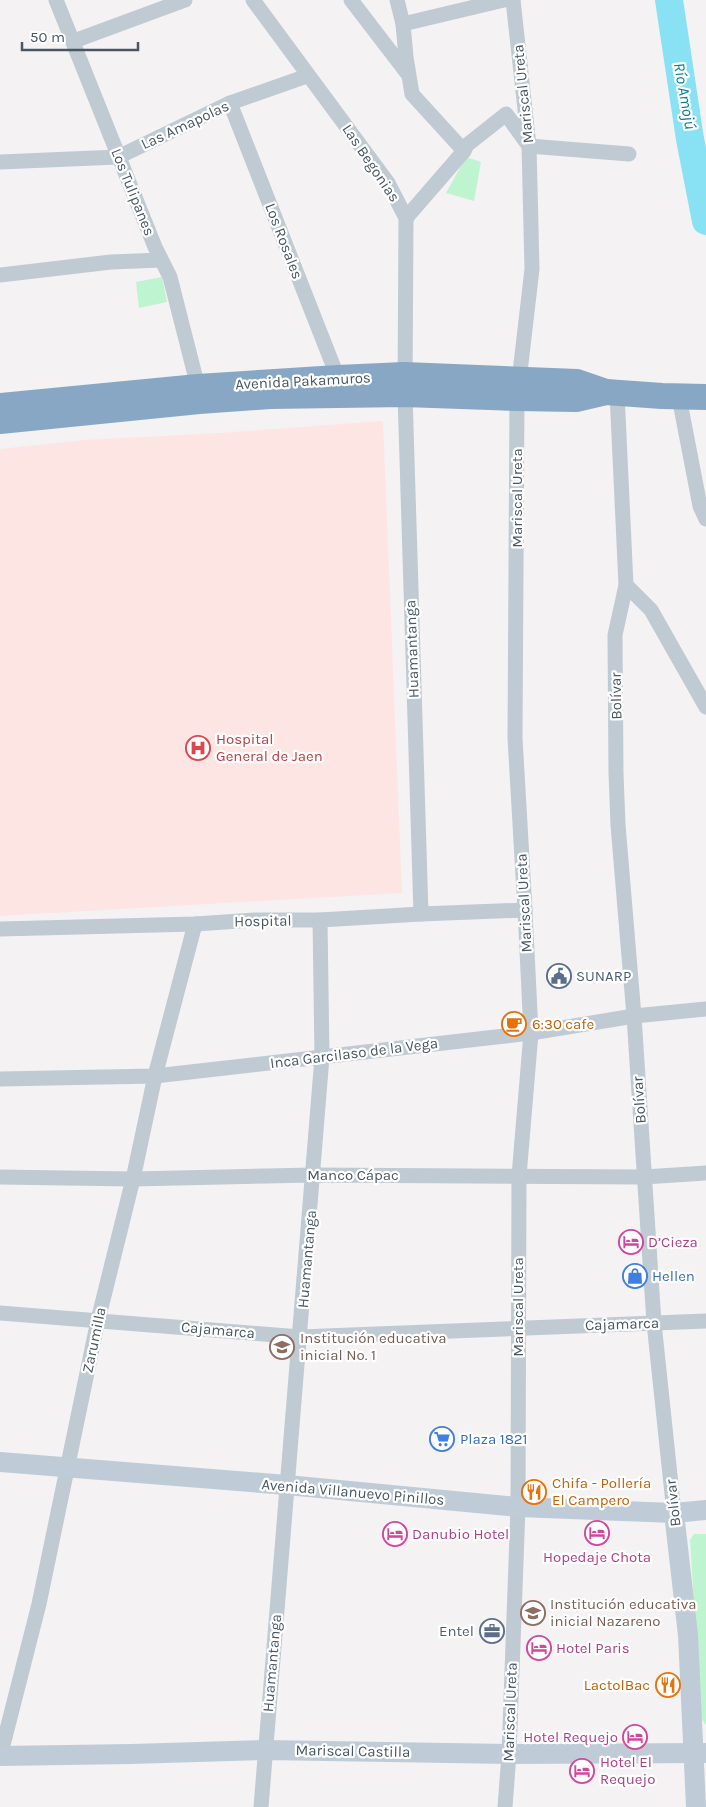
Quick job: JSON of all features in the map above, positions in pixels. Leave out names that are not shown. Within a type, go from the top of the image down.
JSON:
[{"type":"highway","name":"Avenida Pakamuros","points":[[0,406],[198,387],[338,378],[404,384],[518,389],[577,382],[612,392],[693,397]]},
{"type":"highway","name":"Avenida Pakamuros","points":[[0,421],[208,400],[328,394],[404,384]]},
{"type":"street","name":"Los Tulipanes","points":[[56,0],[74,41],[118,157],[161,260],[170,276],[198,387]]},
{"type":"street","points":[[74,41],[185,0]]},
{"type":"street","name":"Las Begonias","points":[[253,0],[307,76],[346,124],[388,183],[406,218],[404,384]]},
{"type":"street","points":[[397,0],[403,24],[412,94],[464,151]]},
{"type":"street","points":[[403,24],[504,0]]},
{"type":"street","name":"Mariscal Ureta","points":[[505,1807],[509,1754],[518,1507],[517,1328],[519,1176],[531,1032],[514,738],[518,389],[532,270],[529,146],[513,0]]},
{"type":"street","points":[[357,4],[409,76]]},
{"type":"street","name":"Las Amapolas","points":[[0,162],[118,157],[230,103],[307,76]]},
{"type":"street","name":"Los Rosales","points":[[230,103],[338,378]]},
{"type":"street","points":[[406,218],[464,151],[467,144],[506,114],[529,146],[629,154]]},
{"type":"street","points":[[0,274],[111,262],[161,260]]},
{"type":"street","name":"Huamantanga","points":[[404,384],[421,914]]},
{"type":"street","name":"Bolívar","points":[[612,392],[626,585],[615,635],[618,825],[634,1016],[654,1322],[700,1753],[696,1807]]},
{"type":"street","points":[[693,397],[700,506],[706,519]]},
{"type":"street","points":[[626,585],[651,610],[706,707]]},
{"type":"street","name":"Hospital","points":[[0,930],[195,924],[255,920],[320,920],[525,910]]},
{"type":"street","name":"Huamantanga","points":[[261,1807],[314,1175],[322,1057],[320,920]]},
{"type":"street","name":"Zarumilla","points":[[0,1756],[39,1604],[98,1320],[133,1179],[155,1076],[195,924]]},
{"type":"street","name":"Inca Garcilaso de la Vega","points":[[0,1080],[155,1076],[531,1032],[634,1016],[706,1009]]},
{"type":"street","name":"Manco Cápac","points":[[0,1177],[133,1179],[314,1175],[644,1176],[706,1174]]},
{"type":"street","name":"Cajamarca","points":[[0,1313],[300,1337],[706,1321]]},
{"type":"street","name":"Avenida Villanuevo Pinillos","points":[[0,1462],[287,1485],[518,1507],[674,1513],[706,1510]]},
{"type":"street","name":"Mariscal Castilla","points":[[0,1756],[265,1750],[509,1754],[700,1753]]},
{"type":"shaded area","name":"Hospital General de Jaen","points":[[383,421],[402,893],[0,916],[0,449],[85,440],[220,433]]},
{"type":"green space","points":[[466,157],[481,162],[474,201],[446,193]]},
{"type":"green space","points":[[162,277],[167,302],[139,308],[136,282]]},
{"type":"green space","points":[[694,1534],[706,1534],[706,1725],[701,1718],[690,1540]]},
{"type":"waterway","name":"Río Amojú","points":[[669,0],[690,139],[706,221]]},
{"type":"place","name":"Hospital General de Jaen","points":[[198,748]]},
{"type":"place","name":"SUNARP","points":[[559,976]]},
{"type":"place","name":"6:30 cafe","points":[[514,1024]]},
{"type":"place","name":"D’Cieza","points":[[631,1242]]},
{"type":"place","name":"Hellen","points":[[635,1276]]},
{"type":"place","name":"Institución educativa inicial No. 1","points":[[282,1347]]},
{"type":"place","name":"Plaza 1821","points":[[442,1439]]},
{"type":"place","name":"Chifa - Pollería El Campero","points":[[534,1492]]},
{"type":"place","name":"Hopedaje Chota","points":[[597,1533]]},
{"type":"place","name":"Danubio Hotel","points":[[395,1534]]},
{"type":"place","name":"Institución educativa inicial Nazareno","points":[[533,1613]]},
{"type":"place","name":"Entel","points":[[492,1631]]},
{"type":"place","name":"Hotel Paris","points":[[539,1648]]},
{"type":"place","name":"LactolBac","points":[[668,1685]]},
{"type":"place","name":"Hotel Requejo","points":[[635,1737]]},
{"type":"place","name":"Hotel El Requejo","points":[[582,1771]]}]
